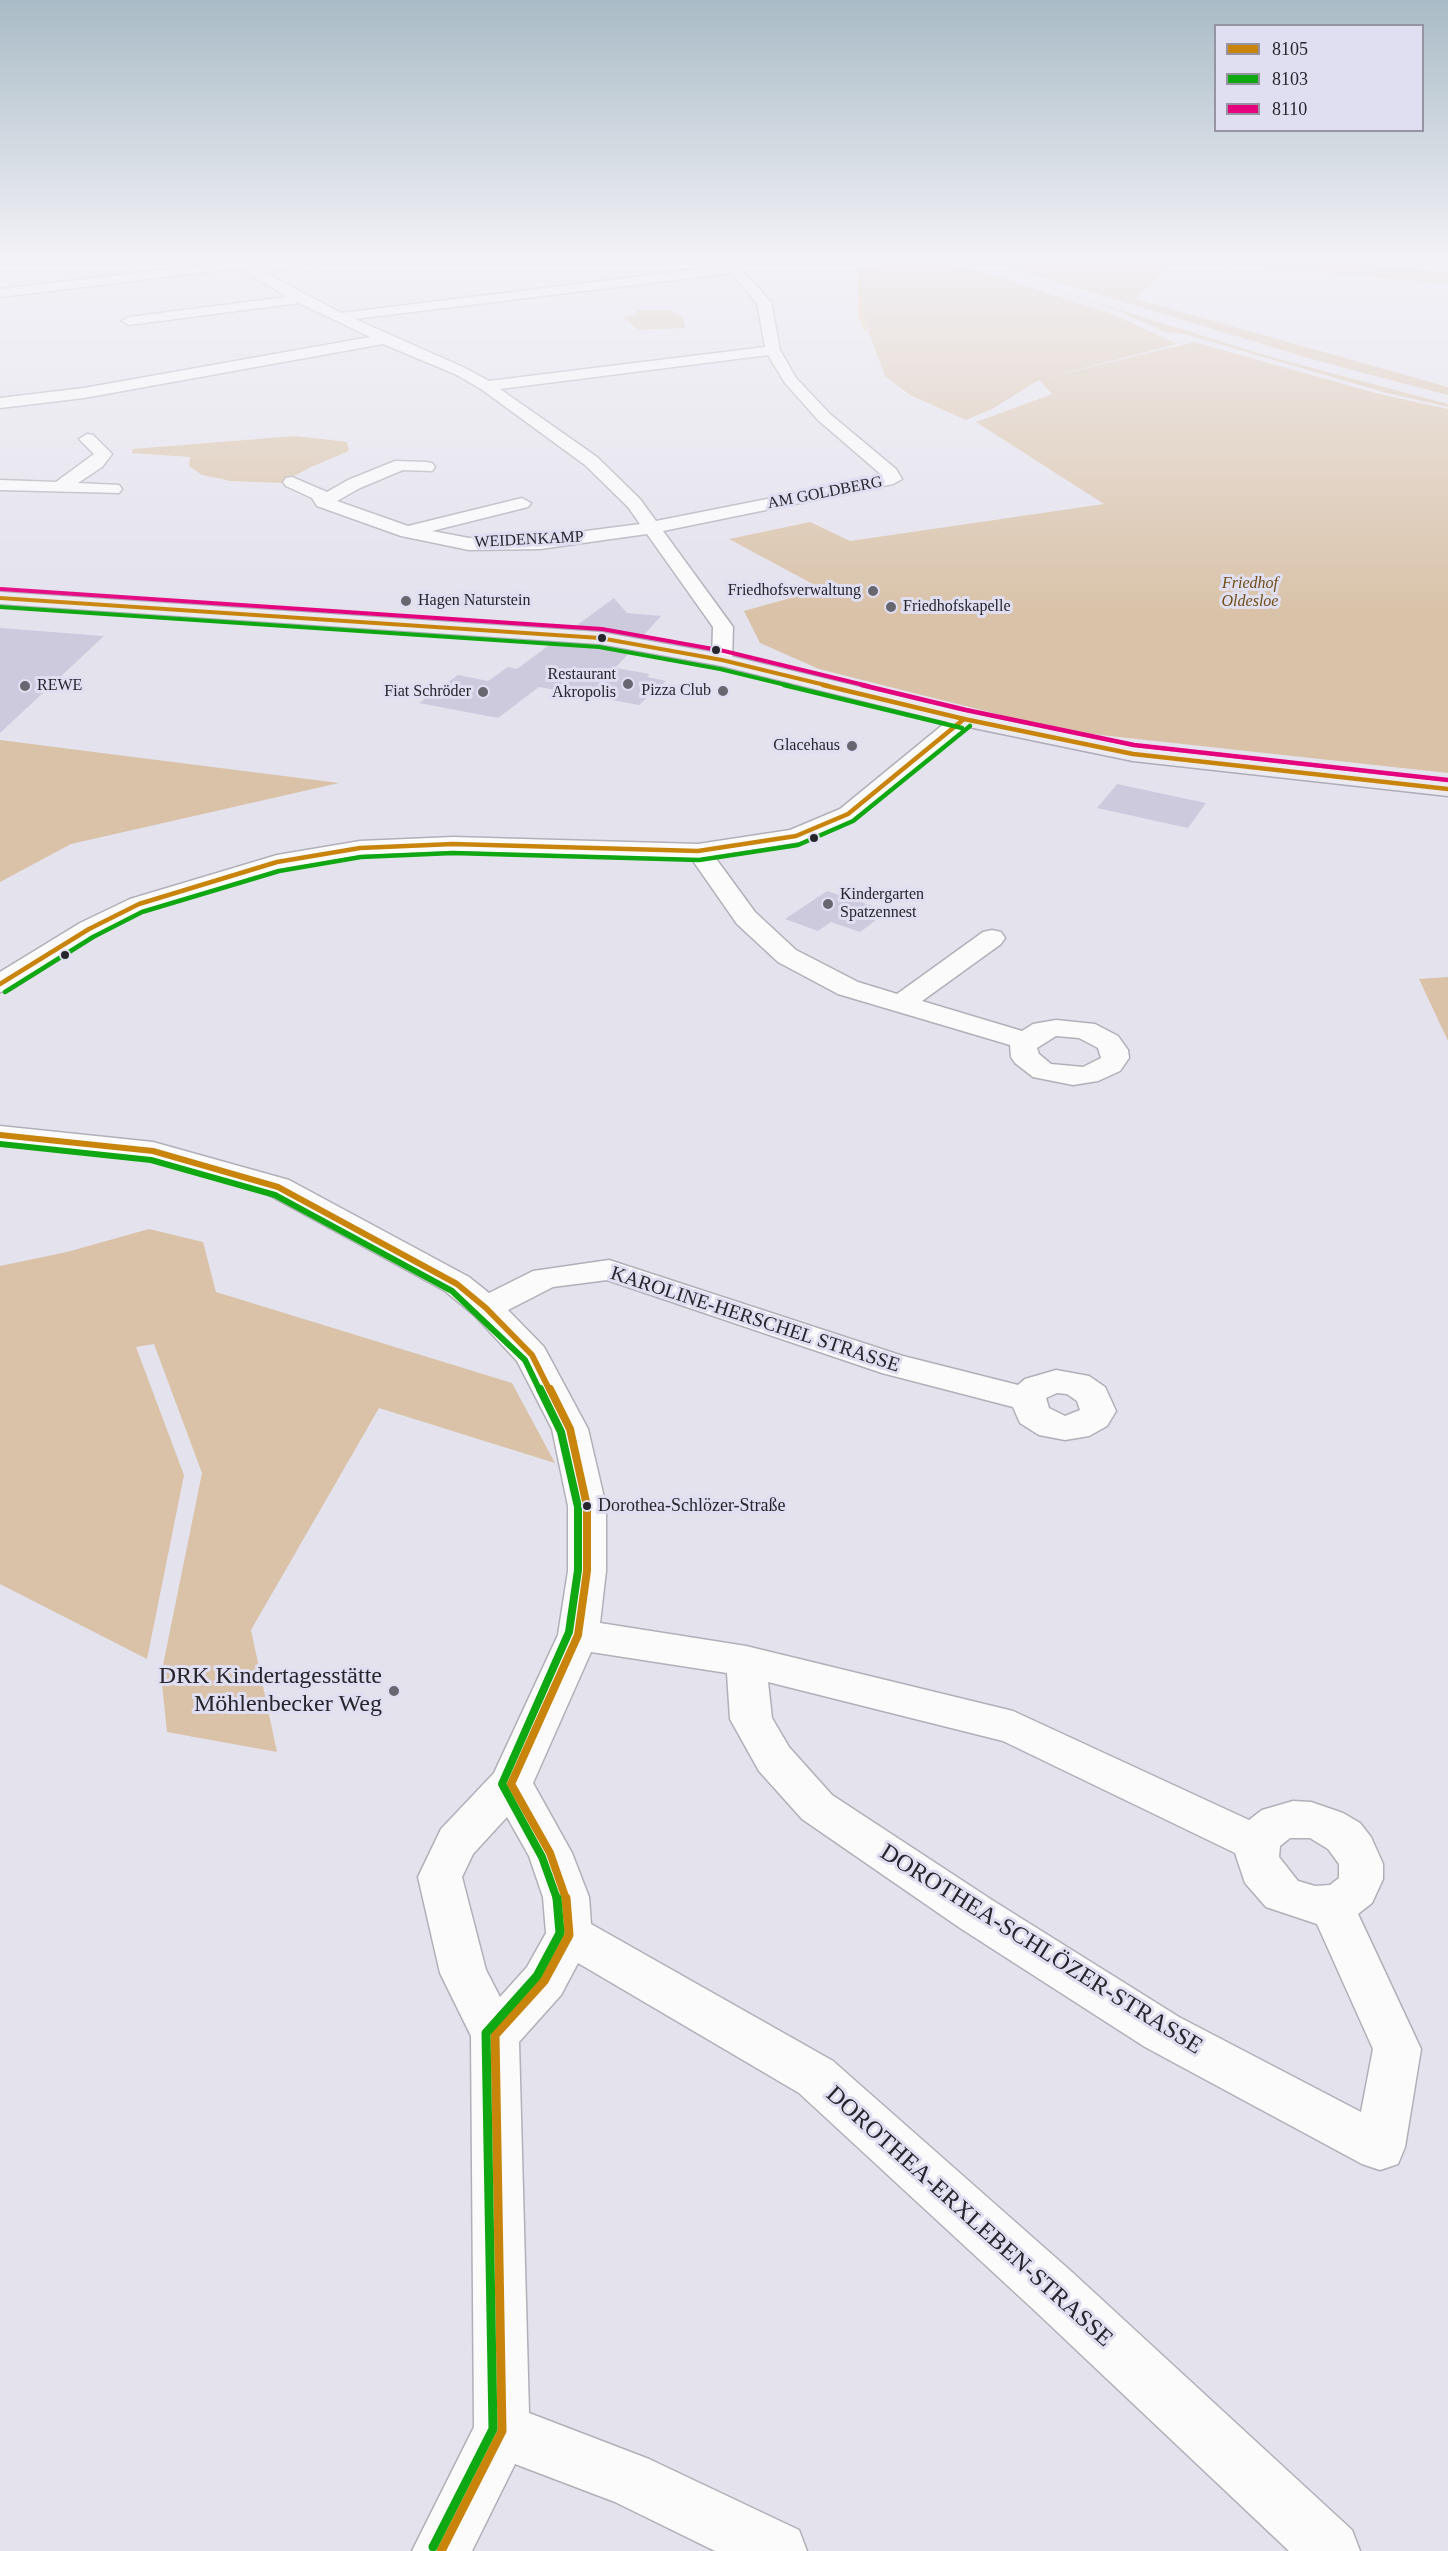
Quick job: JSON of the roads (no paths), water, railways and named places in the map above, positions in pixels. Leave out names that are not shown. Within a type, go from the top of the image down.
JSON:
[{"type":"main road","points":[[0,598],[544,633],[666,648],[964,719],[1133,754],[1448,789]]},
{"type":"street","points":[[0,403],[84,393],[173,377]]},
{"type":"street","points":[[470,377],[591,461],[634,503],[723,627],[722,660]]},
{"type":"street","points":[[486,386],[557,377]]},
{"type":"street","name":"AM GOLDBERG","points":[[651,528],[893,479],[890,473],[807,400],[788,377]]},
{"type":"street","points":[[60,487],[96,463],[104,454],[87,440]]},
{"type":"street","points":[[323,502],[354,484],[401,465],[426,467]]},
{"type":"street","name":"WEIDENKAMP","points":[[292,482],[320,495],[323,502],[408,532],[469,544],[540,543],[651,528]]},
{"type":"street","points":[[0,485],[113,489]]},
{"type":"street","name":"WEIDENKAMP","points":[[408,532],[522,503]]},
{"type":"street","points":[[0,984],[89,929],[139,904],[277,862],[360,848],[453,844],[698,851],[796,836],[848,814],[964,719]]},
{"type":"street","points":[[698,851],[746,918],[787,956],[848,988],[1026,1041]]},
{"type":"street","points":[[902,1003],[992,938]]},
{"type":"street","points":[[0,1135],[153,1151],[278,1187],[457,1284],[486,1308],[532,1355],[570,1430],[587,1506],[587,1570],[578,1635],[511,1784],[457,1842],[440,1877],[463,1973],[495,2035],[502,2431],[441,2551]]},
{"type":"street","name":"KAROLINE-HERSCHEL STRASSE","points":[[486,1308],[545,1278],[609,1270],[894,1365],[1028,1399]]},
{"type":"street","points":[[578,1635],[746,1661],[1013,1727],[1258,1844]]},
{"type":"street","name":"DOROTHEA-SCHLÖZER-STRASSE","points":[[746,1661],[751,1719],[774,1759],[817,1807],[976,1914],[1162,2032],[1380,2147],[1397,2049],[1331,1904]]},
{"type":"street","points":[[495,2035],[544,1981],[569,1935],[566,1897],[550,1853],[511,1784]]},
{"type":"street","points":[[1293,1819],[1328,1826],[1344,1836],[1355,1850],[1361,1864],[1361,1879],[1356,1890],[1346,1899],[1331,1904],[1315,1905],[1282,1894],[1261,1870],[1257,1857],[1258,1844],[1265,1832],[1277,1823],[1293,1819]]},
{"type":"street","name":"DOROTHEA-ERXLEBEN-STRASSE","points":[[569,1935],[816,2077],[1053,2291],[1331,2551]]},
{"type":"street","points":[[502,2431],[629,2479],[778,2551]]},
{"type":"place","name":"Friedhofsverwaltung","points":[[873,591]]},
{"type":"place","name":"Hagen Naturstein","points":[[406,601]]},
{"type":"place","name":"Friedhofskapelle","points":[[891,607]]},
{"type":"place","name":"Restaurant Akropolis","points":[[628,684]]},
{"type":"place","name":"REWE","points":[[25,686]]},
{"type":"place","name":"Pizza Club","points":[[723,691]]},
{"type":"place","name":"Fiat Schröder","points":[[483,692]]},
{"type":"place","name":"Glacehaus","points":[[852,746]]},
{"type":"place","name":"Kindergarten Spatzennest","points":[[828,904]]},
{"type":"place","name":"Dorothea-Schlözer-Straße","points":[[587,1506]]},
{"type":"place","name":"DRK Kindertagesstätte Möhlenbecker Weg","points":[[394,1691]]},
{"type":"park label","name":"Friedhof Oldesloe","points":[[1250,593]]}]
